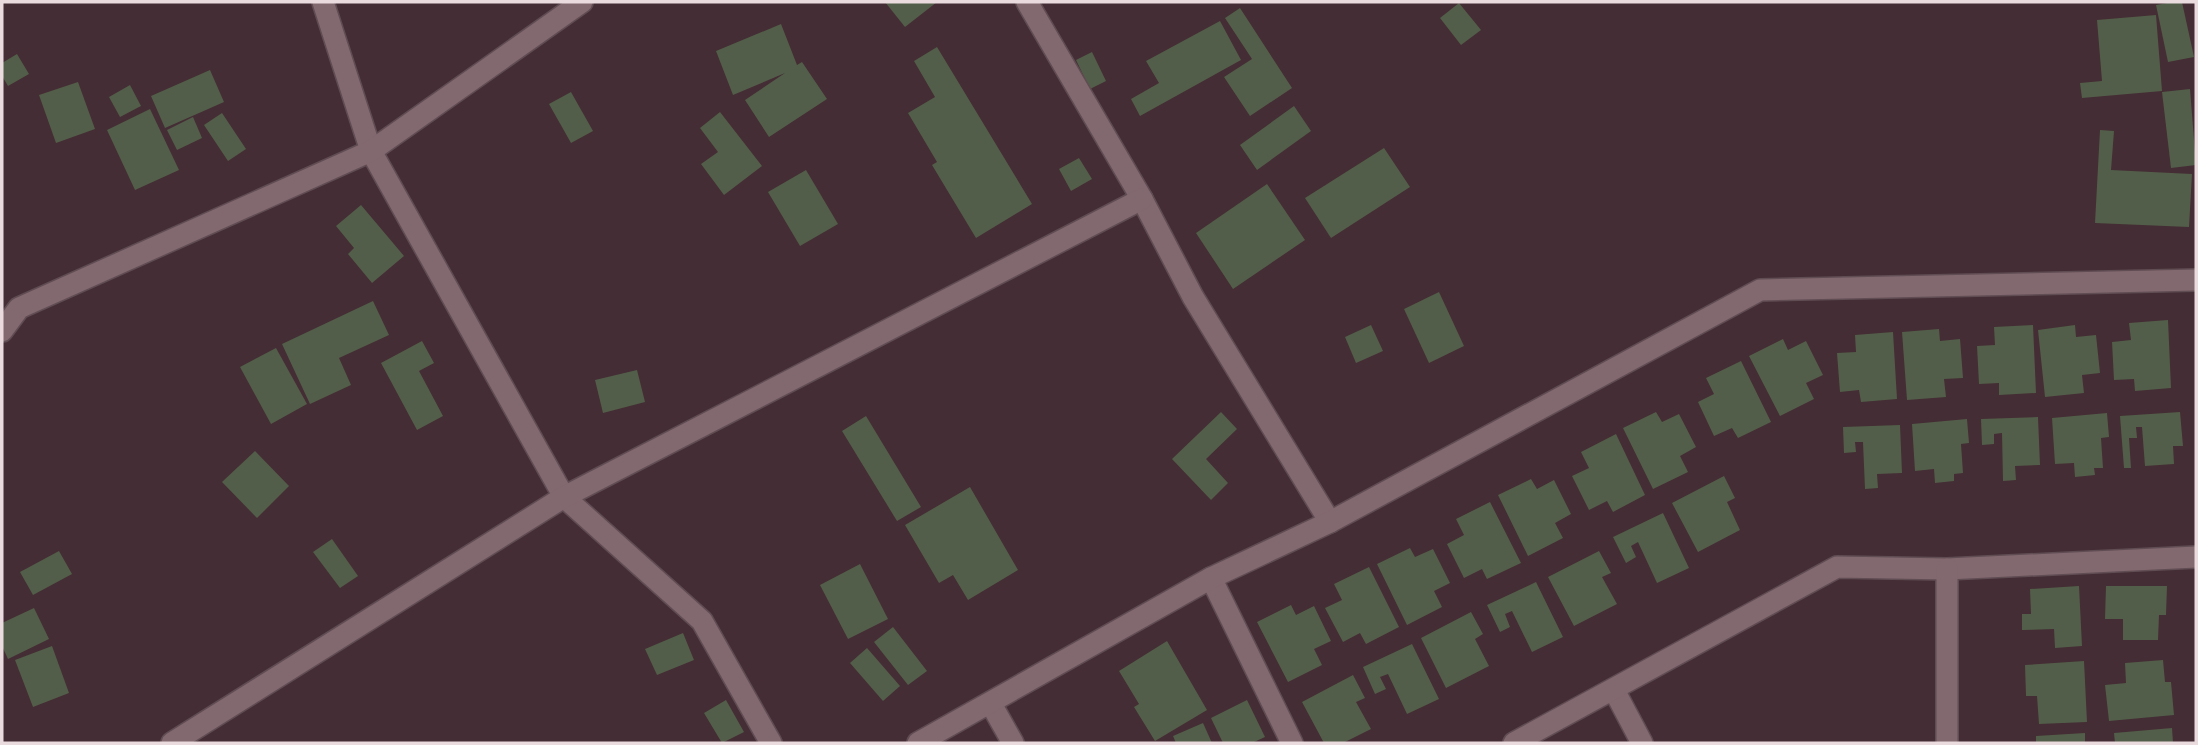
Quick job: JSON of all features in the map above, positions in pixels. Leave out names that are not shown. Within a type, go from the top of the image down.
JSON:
[{"type":"street","points":[[323,2],[371,151],[564,496],[702,621],[771,743]]},
{"type":"street","points":[[2,331],[19,308],[371,151],[582,2]]},
{"type":"street","points":[[1027,2],[1142,199],[1193,297],[1330,522]]},
{"type":"street","points":[[172,743],[564,496],[1142,199]]},
{"type":"street","points":[[918,743],[1210,578],[1330,522],[1760,290],[2196,280]]},
{"type":"street","points":[[1514,743],[1614,690],[1735,620],[1837,567],[1947,569],[2196,557]]},
{"type":"street","points":[[1947,569],[1947,743]]},
{"type":"street","points":[[1210,578],[1292,743]]},
{"type":"street","points":[[1614,690],[1642,743]]},
{"type":"street","points":[[991,704],[1013,743]]},
{"type":"building","points":[[885,2],[937,2],[905,27]]},
{"type":"building","points":[[2182,2],[2194,57],[2168,62],[2156,5]]},
{"type":"building","points":[[1459,3],[1481,30],[1461,45],[1440,18]]},
{"type":"building","points":[[1240,8],[1292,88],[1250,116],[1224,77],[1252,59],[1225,18]]},
{"type":"building","points":[[2156,15],[2162,91],[2082,98],[2080,83],[2102,81],[2097,20]]},
{"type":"building","points":[[1220,21],[1241,60],[1140,116],[1131,99],[1159,83],[1146,61]]},
{"type":"building","points":[[781,24],[797,65],[802,62],[827,99],[769,137],[745,100],[785,73],[733,95],[716,51]]},
{"type":"building","points":[[937,47],[1032,204],[976,238],[932,165],[937,162],[908,113],[935,97],[914,61]]},
{"type":"building","points":[[1092,52],[1106,81],[1090,89],[1076,60]]},
{"type":"building","points":[[17,54],[29,74],[8,86],[2,76],[2,63]]},
{"type":"building","points":[[210,70],[224,102],[165,128],[151,96]]},
{"type":"building","points":[[78,82],[95,129],[56,143],[39,95]]},
{"type":"building","points":[[130,85],[141,106],[120,117],[109,97]]},
{"type":"building","points":[[2190,89],[2196,165],[2171,168],[2162,92]]},
{"type":"building","points":[[571,92],[593,131],[571,143],[549,104]]},
{"type":"building","points":[[1294,106],[1311,131],[1257,170],[1240,145]]},
{"type":"building","points":[[150,109],[179,170],[135,190],[107,130]]},
{"type":"building","points":[[720,112],[762,166],[724,195],[701,164],[718,152],[700,128]]},
{"type":"building","points":[[222,113],[246,149],[228,161],[204,125]]},
{"type":"building","points":[[193,117],[202,138],[177,150],[167,130]]},
{"type":"building","points":[[2100,130],[2114,131],[2111,170],[2192,174],[2189,227],[2095,223]]},
{"type":"building","points":[[1384,148],[1410,187],[1331,238],[1305,198]]},
{"type":"building","points":[[1079,158],[1092,179],[1071,191],[1059,169]]},
{"type":"building","points":[[806,170],[838,224],[800,246],[768,192]]},
{"type":"building","points":[[1267,184],[1305,240],[1233,289],[1196,233]]},
{"type":"building","points":[[361,205],[404,256],[372,283],[348,254],[354,248],[336,226]]},
{"type":"building","points":[[1439,292],[1464,346],[1429,363],[1404,309]]},
{"type":"building","points":[[373,301],[389,335],[339,358],[351,385],[310,404],[282,344]]},
{"type":"building","points":[[2168,320],[2171,388],[2135,391],[2134,379],[2114,380],[2112,342],[2131,340],[2129,323]]},
{"type":"building","points":[[1371,325],[1383,351],[1356,363],[1345,337]]},
{"type":"building","points":[[2033,325],[2036,393],[1999,395],[1999,383],[1979,384],[1977,346],[1995,345],[1994,327]]},
{"type":"building","points":[[2075,325],[2076,337],[2096,335],[2100,373],[2082,375],[2084,393],[2045,397],[2038,330]]},
{"type":"building","points":[[1939,329],[1940,341],[1960,339],[1963,378],[1944,379],[1946,397],[1907,400],[1902,332]]},
{"type":"building","points":[[1893,332],[1897,399],[1861,402],[1859,390],[1840,392],[1837,353],[1856,352],[1855,335]]},
{"type":"building","points":[[1783,339],[1788,350],[1806,341],[1823,375],[1806,383],[1814,399],[1780,416],[1749,356]]},
{"type":"building","points":[[422,341],[434,363],[419,371],[443,416],[417,430],[381,363]]},
{"type":"building","points":[[276,348],[307,404],[271,424],[240,367]]},
{"type":"building","points":[[1741,361],[1771,422],[1738,438],[1732,428],[1714,436],[1698,402],[1714,394],[1706,378]]},
{"type":"building","points":[[637,370],[645,402],[603,413],[595,380]]},
{"type":"building","points":[[1221,412],[1237,429],[1206,459],[1228,483],[1211,500],[1172,459]]},
{"type":"building","points":[[1656,412],[1662,422],[1679,414],[1696,447],[1680,456],[1688,472],[1653,489],[1623,428]]},
{"type":"building","points":[[2180,412],[2183,446],[2173,446],[2174,464],[2145,466],[2142,427],[2136,427],[2137,438],[2129,438],[2131,468],[2124,468],[2120,416]]},
{"type":"building","points":[[2107,413],[2109,437],[2101,438],[2103,468],[2094,468],[2095,475],[2075,477],[2074,463],[2055,464],[2052,418]]},
{"type":"building","points":[[866,416],[921,507],[897,521],[842,431]]},
{"type":"building","points":[[2038,417],[2040,465],[2015,466],[2016,480],[2003,481],[2002,433],[1994,434],[1994,444],[1982,445],[1981,419]]},
{"type":"building","points":[[1967,419],[1969,443],[1961,444],[1963,473],[1954,474],[1954,481],[1935,483],[1934,469],[1915,471],[1912,424]]},
{"type":"building","points":[[1900,425],[1902,473],[1877,474],[1878,488],[1865,489],[1863,442],[1855,442],[1856,452],[1844,453],[1843,427]]},
{"type":"building","points":[[1616,434],[1645,495],[1613,512],[1607,501],[1589,510],[1572,476],[1589,468],[1581,452]]},
{"type":"building","points":[[255,451],[289,486],[257,518],[222,482]]},
{"type":"building","points":[[1724,476],[1735,498],[1727,502],[1740,530],[1698,552],[1672,503]]},
{"type":"building","points":[[1531,479],[1537,489],[1554,480],[1571,514],[1555,523],[1563,538],[1528,556],[1498,495]]},
{"type":"building","points":[[970,487],[1018,570],[968,600],[953,575],[939,583],[905,525]]},
{"type":"building","points":[[1490,502],[1521,563],[1487,579],[1482,569],[1464,578],[1447,544],[1464,535],[1456,519]]},
{"type":"building","points":[[1663,513],[1689,568],[1657,583],[1638,542],[1631,546],[1636,557],[1626,563],[1613,537]]},
{"type":"building","points":[[332,539],[358,576],[340,588],[313,552]]},
{"type":"building","points":[[1410,548],[1415,557],[1433,549],[1450,583],[1434,591],[1442,607],[1407,625],[1377,564]]},
{"type":"building","points":[[59,551],[72,574],[33,595],[20,572]]},
{"type":"building","points":[[1599,551],[1611,573],[1602,577],[1617,604],[1574,626],[1548,577]]},
{"type":"building","points":[[860,564],[888,619],[848,639],[820,585]]},
{"type":"building","points":[[1369,567],[1399,627],[1366,644],[1360,633],[1343,642],[1325,608],[1342,600],[1334,584]]},
{"type":"building","points":[[1536,582],[1563,637],[1532,652],[1512,611],[1505,614],[1510,627],[1500,632],[1487,605]]},
{"type":"building","points":[[2079,586],[2082,646],[2055,648],[2054,629],[2022,630],[2022,614],[2031,614],[2030,589]]},
{"type":"building","points":[[2106,586],[2167,586],[2166,615],[2159,615],[2158,640],[2123,640],[2123,619],[2105,619]]},
{"type":"building","points":[[1291,605],[1296,615],[1314,606],[1331,641],[1314,649],[1322,665],[1288,682],[1257,622]]},
{"type":"building","points":[[34,608],[49,639],[8,659],[2,646],[2,623]]},
{"type":"building","points":[[1471,612],[1483,634],[1475,639],[1489,666],[1446,688],[1421,638]]},
{"type":"building","points":[[893,627],[927,671],[908,685],[874,642]]},
{"type":"building","points":[[683,633],[694,660],[657,675],[645,649]]},
{"type":"building","points":[[1167,641],[1207,710],[1155,741],[1134,707],[1139,704],[1119,671]]},
{"type":"building","points":[[1412,644],[1439,699],[1407,714],[1388,674],[1380,677],[1386,689],[1375,694],[1363,667]]},
{"type":"building","points":[[52,646],[69,693],[33,707],[15,660]]},
{"type":"building","points":[[867,648],[900,686],[883,701],[850,663]]},
{"type":"building","points":[[2163,660],[2165,682],[2171,682],[2174,715],[2109,721],[2105,685],[2126,683],[2125,663]]},
{"type":"building","points":[[2084,661],[2087,722],[2039,724],[2037,696],[2026,696],[2025,665]]},
{"type":"building","points":[[1353,675],[1365,698],[1356,702],[1371,729],[1343,743],[1324,743],[1302,702]]},
{"type":"building","points":[[726,700],[744,732],[722,743],[704,713]]},
{"type":"building","points":[[1247,700],[1265,737],[1252,743],[1223,743],[1211,718]]},
{"type":"building","points":[[1203,723],[1212,743],[1176,743],[1173,736]]},
{"type":"building","points":[[2172,728],[2173,743],[2115,743],[2114,733]]},
{"type":"building","points":[[2085,733],[2085,743],[2036,743],[2036,736]]}]
